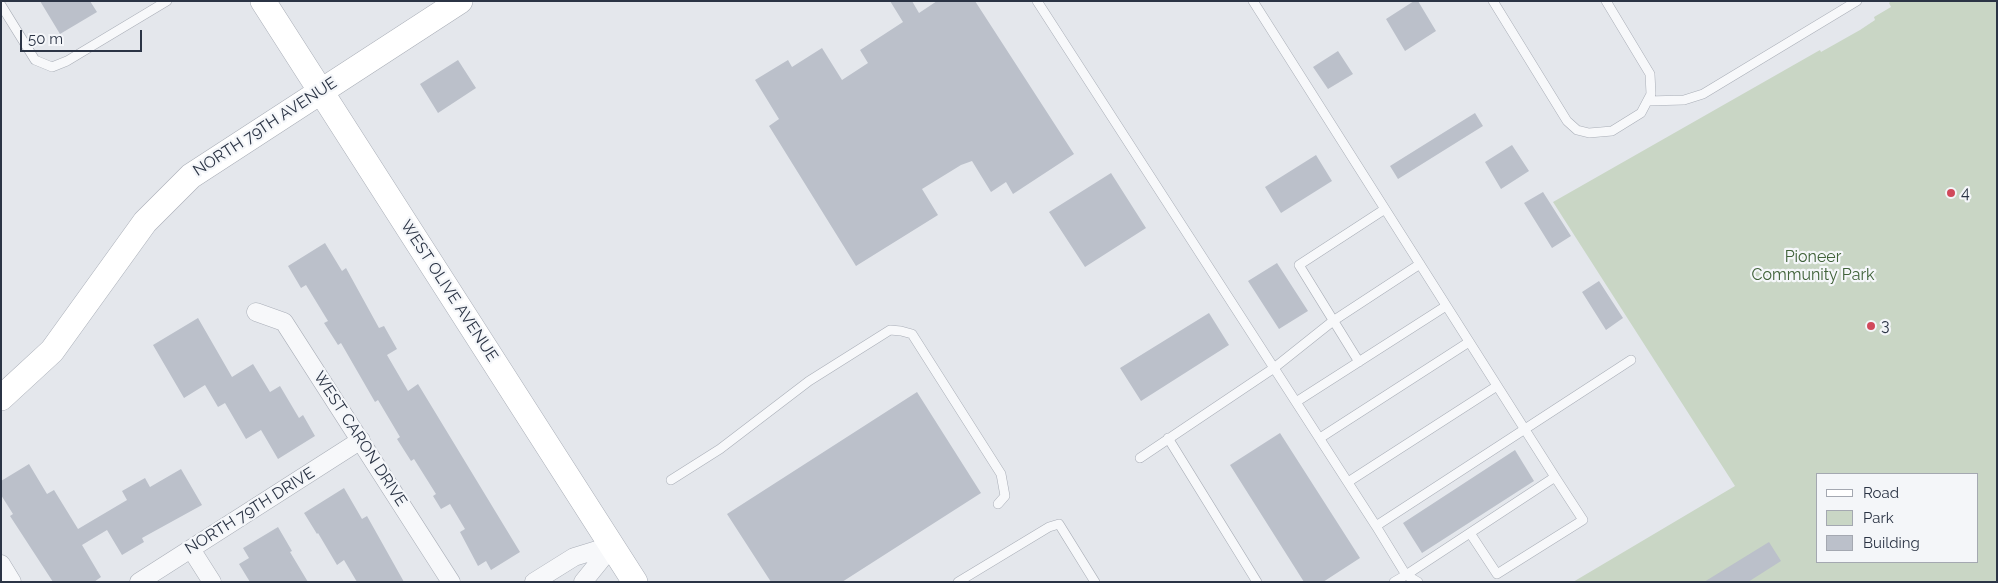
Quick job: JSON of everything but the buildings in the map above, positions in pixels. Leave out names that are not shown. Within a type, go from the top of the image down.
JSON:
[{"type":"main road","name":"WEST OLIVE AVENUE","points":[[263,1],[635,582]]},
{"type":"main road","name":"NORTH 79TH AVENUE","points":[[1,398],[52,351],[145,222],[191,176],[460,1]]},
{"type":"street","name":"WEST CARON DRIVE","points":[[256,312],[284,322],[362,440],[451,582]]},
{"type":"street","name":"NORTH 79TH DRIVE","points":[[139,582],[362,440]]},
{"type":"street","points":[[534,582],[574,557],[612,546]]},
{"type":"street","points":[[583,582],[612,546]]},
{"type":"street","points":[[191,549],[212,582]]},
{"type":"street","points":[[1,564],[12,582]]},
{"type":"lane","points":[[1,5],[35,60],[52,67],[68,61],[167,1]]},
{"type":"lane","points":[[1037,1],[1406,574],[1418,582]]},
{"type":"lane","points":[[1253,1],[1583,520],[1497,574],[1470,533]]},
{"type":"lane","points":[[1493,1],[1567,120],[1577,130],[1588,133],[1612,130],[1641,113],[1648,101],[1652,84],[1650,74],[1606,1]]},
{"type":"lane","points":[[1648,101],[1684,100],[1703,94],[1857,1]]},
{"type":"lane","points":[[1359,362],[1299,265],[1385,209]]},
{"type":"lane","points":[[1140,458],[1274,368],[1334,321],[1420,264]]},
{"type":"lane","points":[[1296,402],[1446,306]]},
{"type":"lane","points":[[671,480],[720,449],[809,380],[890,330],[912,334],[1001,474],[1005,496],[998,504]]},
{"type":"lane","points":[[1320,438],[1469,342]]},
{"type":"lane","points":[[1376,526],[1631,360]]},
{"type":"lane","points":[[1348,482],[1497,386]]},
{"type":"lane","points":[[1168,438],[1258,582]]},
{"type":"lane","points":[[1394,582],[1555,477]]},
{"type":"lane","points":[[964,580],[1049,527],[1059,524],[1095,582]]},
{"type":"green space","name":"Pioneer Community Park","points":[[1891,1],[1997,1],[1997,582],[1573,582],[1735,486],[1553,202],[1820,50],[1821,52],[1860,30],[1875,20],[1874,17],[1891,7],[1889,3]]},
{"type":"place","name":"4","points":[[1951,193]]},
{"type":"place","name":"3","points":[[1871,326]]}]
